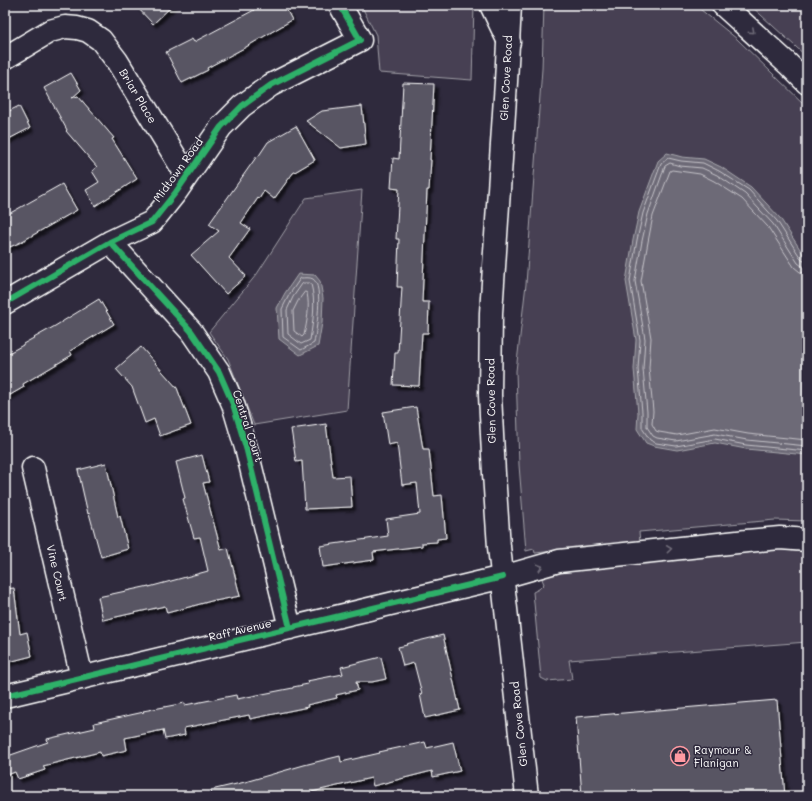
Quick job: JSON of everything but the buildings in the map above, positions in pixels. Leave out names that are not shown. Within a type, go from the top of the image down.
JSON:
[{"type":"main road","name":"Midtown Road","points":[[5,303],[110,242],[152,222],[176,192],[221,127],[242,106],[271,85],[360,40],[340,5]]},
{"type":"main road","points":[[491,5],[509,42]]},
{"type":"main road","name":"Glen Cove Road","points":[[510,5],[490,356],[491,434],[524,795]]},
{"type":"main road","points":[[722,5],[807,82]]},
{"type":"main road","name":"Briar Place","points":[[5,58],[50,31],[64,27],[88,31],[101,40],[117,61],[187,176]]},
{"type":"main road","name":"Central Court","points":[[110,242],[191,331],[219,372],[233,404],[247,451],[290,628]]},
{"type":"main road","name":"Vine Court","points":[[33,468],[82,678]]},
{"type":"main road","name":"Raff Avenue","points":[[5,696],[503,577],[559,561],[780,538],[807,540]]},
{"type":"shaded area","points":[[361,5],[474,5],[472,80],[379,73],[376,35]]},
{"type":"shaded area","points":[[544,5],[695,5],[737,39],[807,107],[807,521],[775,520],[639,532],[640,542],[535,553],[534,549],[526,551],[519,465],[516,371],[526,284],[542,69]]},
{"type":"shaded area","points":[[750,5],[807,5],[807,57]]},
{"type":"shaded area","points":[[362,190],[347,410],[254,425],[228,359],[209,332],[257,274],[306,198]]},
{"type":"shaded area","points":[[774,549],[807,552],[807,642],[569,660],[572,679],[547,681],[541,678],[533,592],[544,584],[542,579],[548,574]]},
{"type":"water","points":[[667,153],[682,157],[704,159],[721,167],[751,187],[780,218],[807,260],[807,455],[746,449],[715,443],[677,450],[646,443],[637,429],[638,413],[634,369],[636,340],[626,281],[639,212],[658,161]]},
{"type":"water","points":[[298,274],[315,275],[320,281],[323,298],[322,323],[318,346],[300,355],[279,339],[277,308]]},
{"type":"cycle path","points":[[5,303],[110,242],[152,222],[176,192],[221,127],[242,106],[271,85],[360,40],[340,5]]},
{"type":"cycle path","points":[[110,242],[191,331],[219,372],[233,404],[247,451],[290,628]]},
{"type":"cycle path","points":[[5,696],[503,577]]},
{"type":"place","name":"Raymour & Flanigan","points":[[680,756]]}]
